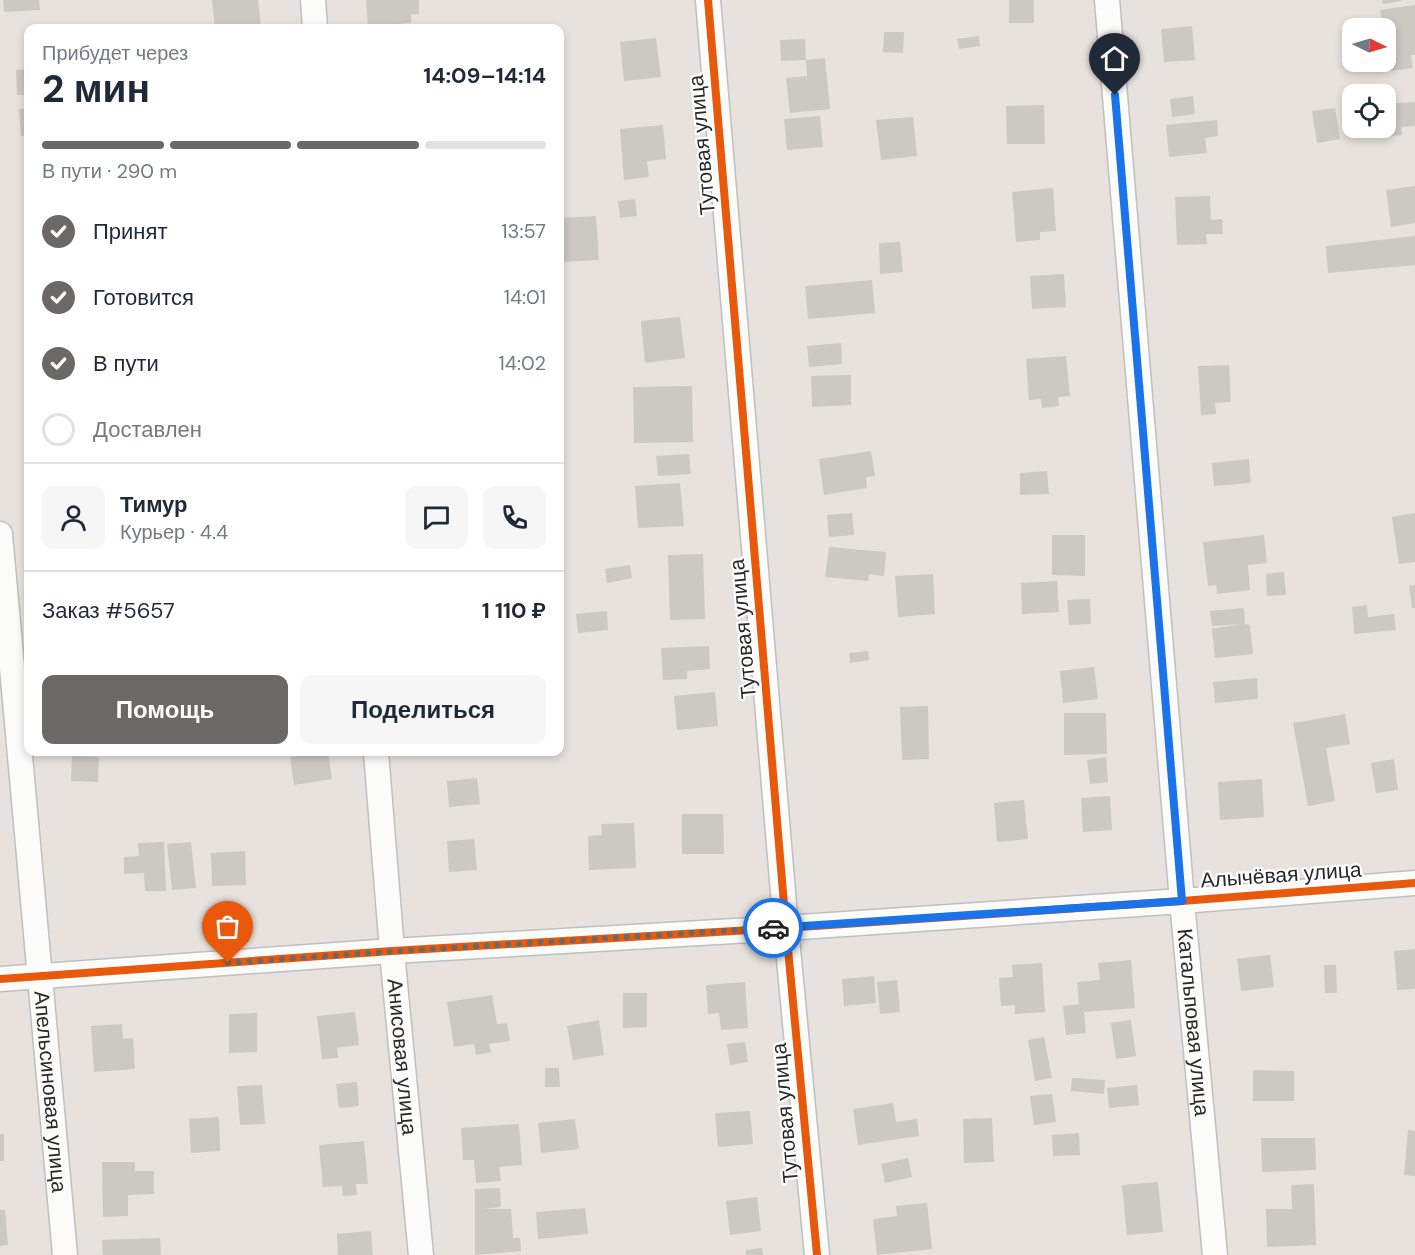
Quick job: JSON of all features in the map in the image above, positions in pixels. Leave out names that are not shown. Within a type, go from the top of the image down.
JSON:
[{"type":"street","points":[[313,0],[315,24]]},
{"type":"street","name":"Тутовая улица","points":[[708,0],[786,928],[817,1255]]},
{"type":"street","name":"Катальповая улица","points":[[1107,0],[1182,901],[1215,1255]]},
{"type":"street","name":"Апельсиновая улица","points":[[0,534],[65,1255]]},
{"type":"street","name":"Анисовая улица","points":[[376,756],[392,951],[422,1255]]},
{"type":"street","name":"Алычёвая улица","points":[[0,979],[392,951],[786,928],[1415,883]]},
{"type":"building","points":[[3,0],[39,0],[40,10],[4,12]]},
{"type":"building","points":[[212,0],[258,0],[261,24],[215,24]]},
{"type":"building","points":[[366,0],[419,0],[419,14],[411,14],[411,23],[368,24]]},
{"type":"building","points":[[1009,0],[1034,0],[1034,23],[1009,23]]},
{"type":"building","points":[[1382,0],[1401,0],[1401,1],[1383,4]]},
{"type":"building","points":[[1415,5],[1415,55],[1411,55],[1413,68],[1396,70],[1396,18],[1381,18],[1380,10]]},
{"type":"building","points":[[1192,26],[1195,60],[1164,62],[1161,29]]},
{"type":"building","points":[[884,32],[904,32],[903,53],[883,52]]},
{"type":"building","points":[[979,36],[980,46],[959,49],[957,39]]},
{"type":"building","points":[[656,38],[661,77],[624,81],[620,42]]},
{"type":"building","points":[[805,39],[806,60],[781,61],[780,40]]},
{"type":"building","points":[[825,58],[830,109],[790,113],[786,78],[807,76],[806,60]]},
{"type":"building","points":[[24,69],[24,95],[17,95],[16,70]]},
{"type":"building","points":[[1193,96],[1195,114],[1172,117],[1170,99]]},
{"type":"building","points":[[1415,102],[1415,126],[1401,127],[1402,135],[1396,136],[1396,103]]},
{"type":"building","points":[[1044,105],[1045,144],[1007,144],[1006,106]]},
{"type":"building","points":[[24,108],[24,136],[21,136],[19,109]]},
{"type":"building","points":[[1335,108],[1340,139],[1317,143],[1312,111]]},
{"type":"building","points":[[820,116],[823,147],[787,150],[784,119]]},
{"type":"building","points":[[913,117],[917,156],[881,160],[876,120]]},
{"type":"building","points":[[1217,120],[1218,136],[1205,138],[1207,153],[1169,157],[1166,125]]},
{"type":"building","points":[[663,125],[666,159],[647,161],[649,177],[624,180],[620,129]]},
{"type":"building","points":[[1415,186],[1415,223],[1391,227],[1386,190]]},
{"type":"building","points":[[1053,188],[1056,231],[1040,232],[1040,240],[1016,242],[1012,192]]},
{"type":"building","points":[[1210,196],[1211,220],[1222,219],[1223,234],[1206,234],[1207,244],[1177,245],[1175,197]]},
{"type":"building","points":[[635,199],[637,216],[620,218],[618,201]]},
{"type":"building","points":[[596,216],[599,260],[564,262],[564,218]]},
{"type":"building","points":[[1415,236],[1415,265],[1328,273],[1326,246]]},
{"type":"building","points":[[900,242],[903,272],[880,274],[879,243]]},
{"type":"building","points":[[1064,274],[1066,307],[1032,309],[1030,276]]},
{"type":"building","points":[[872,280],[875,313],[808,319],[805,286]]},
{"type":"building","points":[[680,317],[685,358],[645,363],[641,321]]},
{"type":"building","points":[[841,343],[842,364],[809,367],[807,346]]},
{"type":"building","points":[[1066,356],[1070,396],[1058,397],[1059,406],[1042,408],[1041,399],[1029,400],[1026,359]]},
{"type":"building","points":[[1229,365],[1231,402],[1215,403],[1216,414],[1201,415],[1198,366]]},
{"type":"building","points":[[851,375],[851,405],[812,407],[811,376]]},
{"type":"building","points":[[692,386],[693,442],[634,443],[633,387]]},
{"type":"building","points":[[871,451],[875,476],[866,477],[867,488],[824,495],[819,459]]},
{"type":"building","points":[[689,454],[691,474],[658,476],[656,456]]},
{"type":"building","points":[[1249,459],[1251,483],[1214,486],[1212,463]]},
{"type":"building","points":[[1047,471],[1049,494],[1020,495],[1020,473]]},
{"type":"building","points":[[680,483],[684,526],[638,528],[635,486]]},
{"type":"building","points":[[852,513],[854,535],[829,537],[827,515]]},
{"type":"building","points":[[1415,513],[1415,562],[1399,564],[1392,517]]},
{"type":"building","points":[[1052,535],[1085,535],[1085,576],[1052,575]]},
{"type":"building","points":[[1264,535],[1267,563],[1248,565],[1250,590],[1217,594],[1216,585],[1208,586],[1203,542]]},
{"type":"building","points":[[829,547],[886,552],[884,576],[869,574],[868,581],[825,577]]},
{"type":"building","points":[[703,554],[705,619],[670,620],[668,555]]},
{"type":"building","points":[[630,565],[632,578],[607,583],[605,569]]},
{"type":"building","points":[[1284,572],[1286,595],[1267,596],[1266,574]]},
{"type":"building","points":[[933,574],[935,614],[898,617],[895,576]]},
{"type":"building","points":[[1057,581],[1059,612],[1022,614],[1021,583]]},
{"type":"building","points":[[1415,585],[1415,608],[1412,608],[1409,586]]},
{"type":"building","points":[[1090,599],[1091,624],[1069,625],[1067,600]]},
{"type":"building","points":[[1367,605],[1368,617],[1394,614],[1396,630],[1354,634],[1352,607]]},
{"type":"building","points":[[1244,608],[1245,624],[1250,625],[1253,654],[1215,658],[1212,629],[1240,624],[1212,626],[1210,611]]},
{"type":"building","points":[[607,611],[608,630],[578,633],[576,614]]},
{"type":"building","points":[[709,646],[710,669],[687,671],[687,679],[663,680],[661,648]]},
{"type":"building","points":[[868,651],[869,660],[850,663],[849,653]]},
{"type":"building","points":[[1094,667],[1098,699],[1063,703],[1060,671]]},
{"type":"building","points":[[1257,678],[1258,699],[1215,703],[1213,682]]},
{"type":"building","points":[[715,692],[718,726],[677,730],[674,696]]},
{"type":"building","points":[[928,706],[929,759],[902,760],[900,707]]},
{"type":"building","points":[[1064,713],[1106,713],[1107,754],[1064,755]]},
{"type":"building","points":[[1345,714],[1350,744],[1326,748],[1335,801],[1308,806],[1293,723]]},
{"type":"building","points":[[72,756],[99,757],[98,782],[71,781]]},
{"type":"building","points":[[329,756],[332,779],[294,785],[290,757]]},
{"type":"building","points":[[1106,757],[1108,782],[1090,784],[1087,760]]},
{"type":"building","points":[[1394,759],[1398,790],[1376,793],[1371,763]]},
{"type":"building","points":[[477,778],[480,804],[449,807],[447,781]]},
{"type":"building","points":[[1262,779],[1264,817],[1220,820],[1218,782]]},
{"type":"building","points":[[1110,796],[1112,830],[1083,832],[1081,798]]},
{"type":"building","points":[[1024,800],[1028,839],[997,842],[994,803]]},
{"type":"building","points":[[682,814],[723,814],[724,854],[682,854]]},
{"type":"building","points":[[634,823],[636,868],[589,870],[588,836],[602,835],[601,824]]},
{"type":"building","points":[[474,839],[477,870],[449,872],[447,841]]},
{"type":"building","points":[[164,842],[166,891],[145,891],[144,873],[124,874],[124,857],[139,856],[138,843]]},
{"type":"building","points":[[191,842],[196,888],[172,890],[167,844]]},
{"type":"building","points":[[245,851],[246,885],[212,886],[211,853]]},
{"type":"building","points":[[1415,949],[1415,989],[1397,990],[1394,951]]},
{"type":"building","points":[[1270,955],[1274,987],[1241,991],[1237,959]]},
{"type":"building","points":[[1131,960],[1135,1008],[1084,1012],[1086,1033],[1066,1035],[1063,1006],[1079,1004],[1077,982],[1100,980],[1098,963]]},
{"type":"building","points":[[1042,963],[1045,1012],[1015,1014],[1015,1005],[1001,1006],[999,978],[1013,977],[1012,965]]},
{"type":"building","points":[[1324,965],[1336,965],[1337,993],[1325,993]]},
{"type":"building","points":[[874,976],[876,1003],[844,1006],[842,979]]},
{"type":"building","points":[[897,980],[900,1012],[880,1014],[877,982]]},
{"type":"building","points":[[745,982],[748,1028],[721,1030],[719,1013],[708,1014],[706,985]]},
{"type":"building","points":[[623,993],[647,993],[647,1027],[623,1028]]},
{"type":"building","points":[[492,995],[497,1024],[507,1023],[510,1041],[489,1044],[491,1052],[476,1055],[474,1044],[454,1047],[447,1002]]},
{"type":"building","points":[[355,1012],[359,1045],[337,1048],[338,1058],[322,1059],[317,1016]]},
{"type":"building","points":[[257,1013],[257,1052],[229,1053],[229,1014]]},
{"type":"building","points":[[599,1020],[604,1055],[573,1060],[567,1026]]},
{"type":"building","points":[[1131,1020],[1136,1056],[1116,1059],[1111,1023]]},
{"type":"building","points":[[122,1024],[123,1039],[133,1038],[135,1069],[94,1072],[91,1026]]},
{"type":"building","points":[[1044,1037],[1052,1078],[1035,1081],[1028,1040]]},
{"type":"building","points":[[745,1042],[748,1062],[730,1065],[727,1044]]},
{"type":"building","points":[[545,1068],[559,1068],[560,1087],[545,1087]]},
{"type":"building","points":[[1253,1070],[1294,1071],[1294,1101],[1253,1101]]},
{"type":"building","points":[[1072,1078],[1105,1080],[1104,1094],[1071,1091]]},
{"type":"building","points":[[357,1082],[359,1106],[339,1108],[336,1084]]},
{"type":"building","points":[[262,1085],[265,1124],[240,1125],[237,1086]]},
{"type":"building","points":[[1137,1085],[1139,1105],[1109,1108],[1107,1088]]},
{"type":"building","points":[[1052,1094],[1056,1122],[1034,1125],[1030,1096]]},
{"type":"building","points":[[893,1103],[896,1122],[917,1119],[919,1136],[858,1145],[853,1109]]},
{"type":"building","points":[[750,1111],[753,1144],[718,1147],[715,1113]]},
{"type":"building","points":[[219,1117],[220,1151],[191,1153],[189,1119]]},
{"type":"building","points":[[992,1118],[994,1162],[964,1163],[963,1119]]},
{"type":"building","points":[[575,1119],[579,1149],[541,1153],[538,1123]]},
{"type":"building","points":[[519,1124],[522,1165],[499,1167],[501,1181],[476,1183],[474,1160],[463,1160],[461,1128]]},
{"type":"building","points":[[1408,1130],[1415,1131],[1415,1176],[1404,1175]]},
{"type":"building","points":[[1079,1133],[1080,1155],[1053,1156],[1052,1135]]},
{"type":"building","points":[[0,1134],[4,1134],[4,1161],[0,1161]]},
{"type":"building","points":[[1261,1138],[1315,1138],[1316,1170],[1262,1172]]},
{"type":"building","points":[[364,1141],[368,1184],[356,1184],[357,1195],[343,1196],[342,1186],[323,1187],[319,1145]]},
{"type":"building","points":[[908,1158],[912,1177],[885,1183],[881,1164]]},
{"type":"building","points":[[102,1162],[135,1162],[135,1171],[154,1171],[154,1194],[128,1195],[128,1216],[103,1217]]},
{"type":"building","points":[[1158,1182],[1163,1232],[1127,1235],[1122,1185]]},
{"type":"building","points":[[1314,1184],[1316,1245],[1267,1247],[1266,1209],[1292,1209],[1291,1185]]},
{"type":"building","points":[[500,1188],[501,1207],[484,1209],[511,1209],[513,1238],[520,1238],[521,1251],[475,1255],[475,1189]]},
{"type":"building","points":[[757,1197],[761,1231],[730,1235],[726,1201]]},
{"type":"building","points":[[927,1203],[932,1249],[877,1255],[873,1219],[897,1216],[896,1206]]},
{"type":"building","points":[[585,1208],[588,1234],[538,1239],[536,1212]]},
{"type":"building","points":[[0,1210],[5,1210],[8,1245],[0,1246]]},
{"type":"building","points":[[371,1231],[373,1255],[338,1255],[337,1234]]},
{"type":"building","points":[[160,1238],[161,1255],[103,1255],[102,1240]]},
{"type":"building","points":[[762,1248],[763,1255],[746,1255],[746,1250]]},
{"type":"cycle path","points":[[708,0],[786,928],[817,1255]]},
{"type":"cycle path","points":[[0,979],[392,951],[786,928],[1415,883]]},
{"type":"way so far","points":[[228,963],[773,928]]},
{"type":"route","points":[[773,928],[1182,901],[1115,95]]}]
